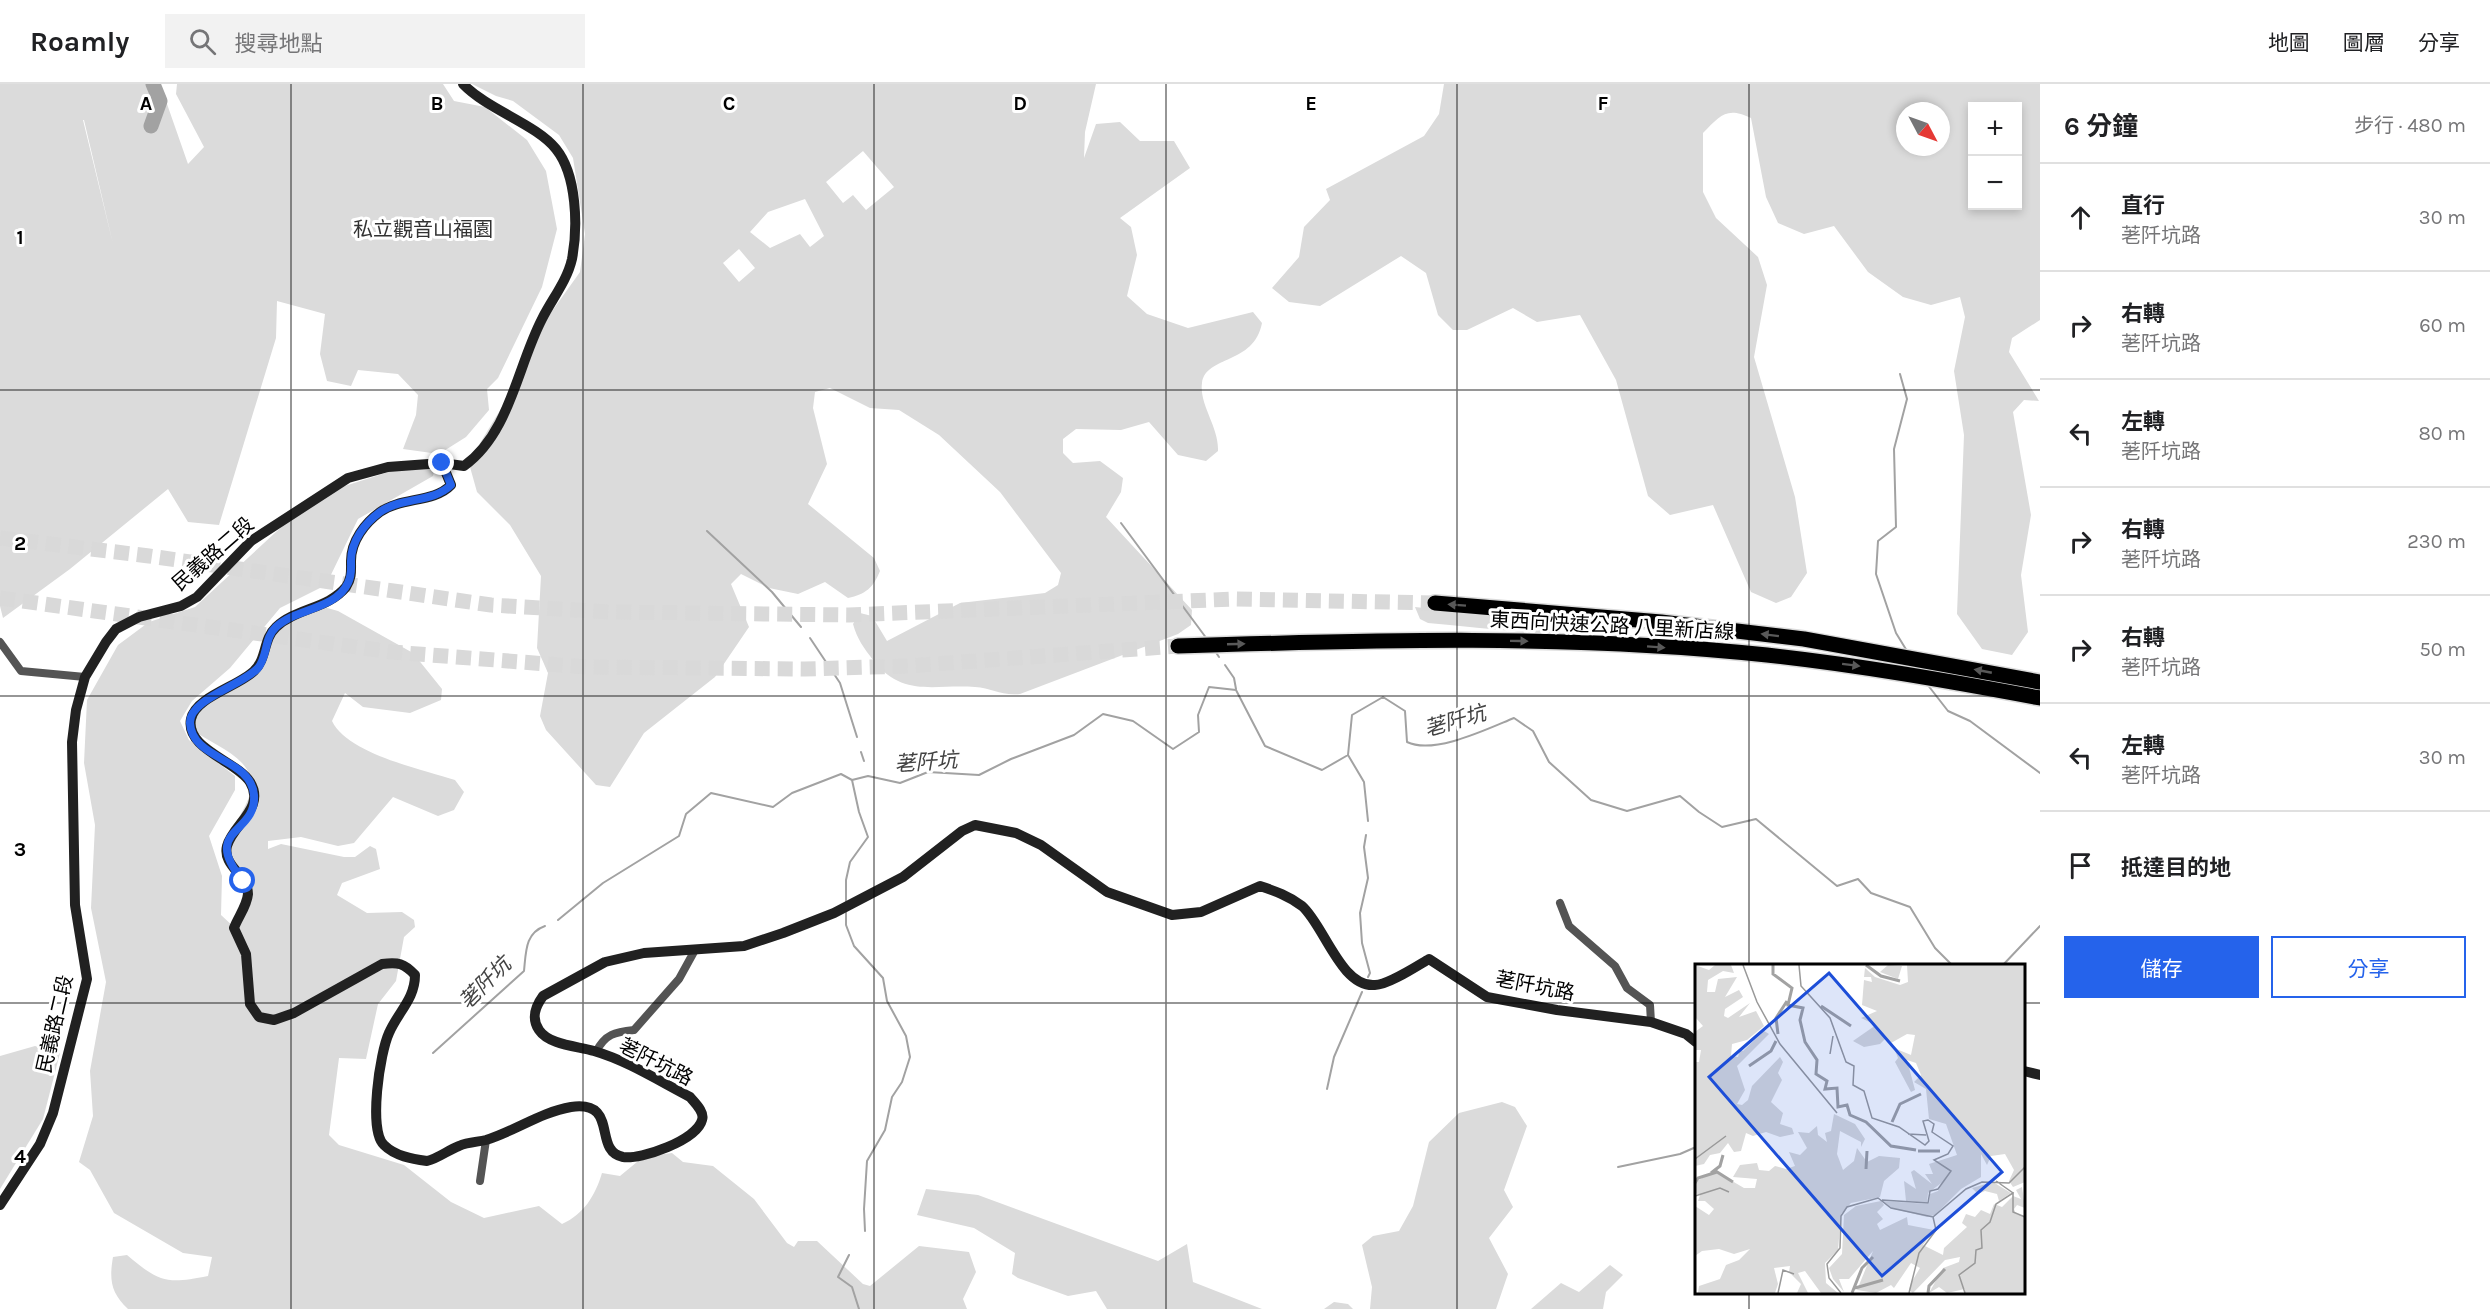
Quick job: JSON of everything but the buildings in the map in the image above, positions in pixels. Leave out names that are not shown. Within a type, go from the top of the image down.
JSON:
[{"type":"highway","name":"東西向快速公路 八里新店線","points":[[1435,603],[1661,622],[1814,640],[2040,682]]},
{"type":"highway","name":"東西向快速公路 八里新店線","points":[[1178,646],[1439,639],[1598,643],[1764,655],[1870,667],[2040,698]]},
{"type":"street","name":"民義路二段","points":[[0,1205],[40,1144],[52,1113],[87,979],[75,905],[72,742],[76,710],[85,677],[116,629],[139,617],[181,606],[197,597],[251,541],[348,478],[388,467],[442,463],[464,466],[478,456],[489,441],[541,320],[562,284],[572,261],[576,228],[574,197],[565,166],[556,148],[516,120],[475,97],[463,84]]},
{"type":"street","name":"荖阡坑路","points":[[442,463],[451,485],[444,492],[395,504],[380,512],[365,526],[354,544],[352,574],[348,585],[338,595],[288,618],[275,627],[267,640],[260,666],[251,675],[202,703],[192,712],[190,722],[192,733],[204,748],[240,770],[251,783],[254,795],[251,811],[231,834],[226,849],[230,864],[248,892],[246,903],[234,928],[246,954],[250,1004],[259,1017],[274,1020],[294,1013],[382,964],[397,962],[407,966],[415,975],[415,988],[389,1032],[381,1057],[377,1084],[378,1137],[383,1145],[396,1153],[426,1161],[460,1146],[486,1140],[552,1112],[584,1106],[602,1116],[608,1142],[613,1152],[624,1157],[675,1144],[697,1129],[702,1121],[703,1113],[690,1097],[627,1064],[596,1052],[549,1039],[540,1031],[534,1014],[536,1005],[543,996],[605,962],[644,953],[744,946],[783,933],[842,909],[903,878],[962,831],[975,825],[1016,833],[1041,845],[1107,891],[1172,915],[1201,912],[1260,886],[1279,892],[1302,907],[1347,971],[1364,984],[1377,986],[1430,959],[1487,997],[1557,1010],[1651,1022],[1686,1034],[1695,1041]]},
{"type":"street","points":[[0,642],[21,671],[85,677]]},
{"type":"street","points":[[1560,903],[1569,926],[1614,966],[1627,988],[1650,1005],[1651,1022]]},
{"type":"street","points":[[596,1052],[601,1042],[613,1032],[634,1030],[679,979],[695,950]]},
{"type":"street","points":[[2025,1071],[2040,1075]]},
{"type":"street","points":[[480,1181],[486,1140]]},
{"type":"green space","name":"私立觀音山福園","points":[[0,84],[160,84],[188,164],[204,147],[176,94],[177,84],[443,84],[454,101],[485,107],[527,140],[546,171],[557,229],[542,287],[498,378],[487,389],[489,410],[466,437],[439,454],[403,449],[416,415],[418,395],[398,374],[358,370],[351,386],[327,381],[320,354],[325,314],[277,301],[276,338],[219,525],[188,522],[168,489],[70,569],[3,618],[0,606]],"holes":[[[83,120],[84,120],[113,244]]]},
{"type":"green space","points":[[472,84],[1096,84],[1085,132],[1084,158],[1096,124],[1120,122],[1140,141],[1174,141],[1190,168],[1120,218],[1131,227],[1137,255],[1127,296],[1147,314],[1188,328],[1253,312],[1262,323],[1250,346],[1205,374],[1202,383],[1203,400],[1216,433],[1218,451],[1206,461],[1178,455],[1149,422],[1121,430],[1076,429],[1063,439],[1063,453],[1073,463],[1100,461],[1123,478],[1121,492],[1106,517],[1192,610],[1191,625],[1178,634],[1020,694],[1007,694],[975,687],[920,687],[896,680],[884,672],[873,660],[859,639],[853,624],[860,613],[872,616],[887,641],[960,603],[1045,593],[1058,585],[1061,573],[1000,492],[939,435],[899,410],[870,408],[830,388],[815,392],[813,408],[827,464],[808,504],[874,558],[880,571],[872,586],[848,598],[825,582],[798,594],[769,588],[741,574],[731,584],[749,627],[715,677],[644,733],[610,787],[596,785],[546,730],[540,716],[548,673],[537,648],[541,576],[510,525],[477,492],[470,467],[474,453],[528,364],[545,321],[580,272],[585,234],[573,158],[559,135],[513,101],[496,96]],"holes":[[[863,151],[894,187],[866,210],[853,195],[843,203],[826,182]],[[805,199],[824,236],[810,247],[800,234],[770,248],[750,232],[768,212]],[[739,249],[755,268],[739,282],[723,263]]]},
{"type":"green space","points":[[1444,84],[2040,84],[2040,320],[2012,338],[2009,352],[2039,401],[2024,400],[2013,412],[2031,515],[2021,575],[2028,632],[2012,655],[1982,649],[1957,614],[1964,435],[1954,371],[1965,317],[1960,297],[1931,305],[1903,297],[1868,272],[1834,226],[1804,234],[1778,223],[1766,197],[1751,118],[1729,113],[1719,118],[1703,133],[1703,192],[1716,218],[1758,257],[1767,285],[1754,357],[1795,497],[1807,573],[1791,597],[1776,603],[1751,592],[1713,505],[1670,515],[1648,496],[1616,380],[1580,315],[1537,322],[1513,308],[1467,330],[1453,330],[1438,315],[1426,273],[1401,256],[1320,306],[1289,302],[1272,288],[1299,257],[1304,227],[1330,200],[1326,189],[1424,136],[1439,114]]},
{"type":"green space","points":[[423,461],[436,463],[433,476],[358,519],[326,585],[280,608],[230,668],[192,701],[180,721],[189,740],[235,776],[235,790],[209,836],[222,876],[221,915],[235,928],[247,884],[230,861],[228,845],[231,833],[248,798],[251,787],[250,775],[237,758],[192,730],[193,716],[258,665],[269,634],[313,604],[338,611],[413,653],[442,689],[441,700],[410,713],[363,707],[345,693],[332,721],[340,733],[369,751],[387,759],[455,780],[464,792],[454,810],[438,816],[393,797],[354,843],[338,846],[301,837],[268,841],[268,849],[281,844],[344,857],[355,857],[370,846],[376,849],[380,869],[342,883],[337,895],[367,913],[402,912],[414,920],[415,927],[404,937],[396,981],[378,1004],[366,1059],[339,1058],[329,1135],[339,1145],[404,1165],[451,1202],[484,1218],[539,1206],[562,1224],[577,1215],[588,1203],[602,1173],[620,1176],[643,1157],[672,1153],[683,1162],[713,1166],[754,1199],[787,1243],[794,1247],[798,1241],[817,1241],[863,1284],[870,1286],[919,1246],[969,1252],[976,1272],[963,1299],[967,1309],[128,1309],[118,1297],[111,1273],[113,1257],[127,1255],[156,1276],[183,1280],[208,1276],[212,1257],[183,1253],[114,1213],[90,1170],[79,1162],[93,1116],[90,1071],[106,982],[91,908],[95,825],[84,763],[87,700],[118,645],[149,622],[195,607],[303,507],[329,491]]},
{"type":"green space","points":[[1415,607],[1561,623],[1560,634],[1428,623],[1420,619]]},
{"type":"green space","points":[[35,1046],[60,1053],[43,1119],[0,1189],[0,1056]]},
{"type":"green space","points":[[1502,1102],[1515,1107],[1527,1126],[1504,1190],[1513,1207],[1489,1238],[1508,1274],[1496,1309],[1370,1309],[1372,1287],[1362,1245],[1373,1236],[1399,1231],[1413,1206],[1429,1142],[1459,1113]]},
{"type":"green space","points":[[926,1189],[978,1195],[1158,1261],[1187,1244],[1193,1282],[1262,1309],[1107,1309],[1096,1291],[1068,1296],[1012,1274],[1015,1253],[974,1228],[917,1215]]},
{"type":"green space","points":[[1610,1265],[1623,1275],[1606,1292],[1603,1309],[1531,1309],[1561,1283],[1579,1292]]},
{"type":"green space","points":[[1334,1302],[1348,1304],[1353,1309],[1324,1309]]},
{"type":"waterway","points":[[151,126],[160,101],[153,84]]},
{"type":"waterway","points":[[1900,374],[1907,399],[1894,449],[1896,527],[1878,541],[1876,574],[1896,633],[1907,651]]},
{"type":"waterway","points":[[1121,523],[1207,639]]},
{"type":"waterway","points":[[707,531],[772,592],[801,627]]},
{"type":"waterway","points":[[810,638],[840,683],[857,737]]},
{"type":"waterway","points":[[1215,651],[1219,657]]},
{"type":"waterway","points":[[1225,665],[1234,678],[1236,689]]},
{"type":"waterway","points":[[1927,684],[1948,711],[1970,721],[2040,773]]},
{"type":"waterway","name":"荖阡坑","points":[[558,920],[603,883],[679,836],[686,814],[711,793],[773,807],[792,793],[841,774],[852,780],[868,776],[900,783],[928,772],[979,775],[1011,759],[1074,735],[1103,714],[1133,721],[1173,749],[1199,732],[1198,715],[1209,687],[1236,690],[1265,746],[1322,770],[1348,755],[1352,715],[1383,697],[1405,711],[1407,742],[1418,745],[1446,743],[1514,718],[1533,731],[1549,762],[1591,800],[1627,811],[1680,796],[1722,827],[1756,819],[1837,886],[1858,879],[1871,893],[1910,907],[1935,948],[1951,964]]},
{"type":"waterway","points":[[861,752],[864,761]]},
{"type":"waterway","points":[[1348,755],[1364,782],[1368,821]]},
{"type":"waterway","points":[[846,902],[846,880],[850,862],[868,837],[859,812],[852,780]]},
{"type":"waterway","points":[[1366,835],[1364,847],[1368,878],[1360,913],[1362,943],[1370,973],[1368,977]]},
{"type":"waterway","points":[[846,911],[846,925],[854,946],[883,978],[887,1001],[906,1036],[910,1057],[902,1082],[892,1097],[885,1130],[867,1161],[865,1231]]},
{"type":"waterway","name":"荖阡坑","points":[[433,1053],[524,971],[530,938],[538,929],[545,926]]},
{"type":"waterway","name":"荖阡坑","points":[[2004,964],[2040,926]]},
{"type":"waterway","points":[[1327,1089],[1334,1057],[1362,992]]},
{"type":"waterway","points":[[1618,1167],[1680,1154],[1695,1147]]},
{"type":"waterway","points":[[849,1255],[838,1277],[852,1287],[859,1309]]},
{"type":"tunnel","points":[[0,538],[149,556],[491,605],[609,612],[849,615],[1235,599],[1435,603]]},
{"type":"tunnel","points":[[0,598],[392,652],[586,667],[805,669],[908,666],[1178,646]]},
{"type":"route","points":[[243,881],[230,864],[226,849],[231,834],[251,811],[254,795],[251,783],[240,770],[204,748],[192,733],[190,722],[192,712],[202,703],[251,675],[260,666],[267,640],[275,627],[288,618],[320,606],[338,595],[348,585],[352,574],[351,559],[354,544],[365,526],[380,512],[395,504],[444,492],[451,485],[442,463]]}]
